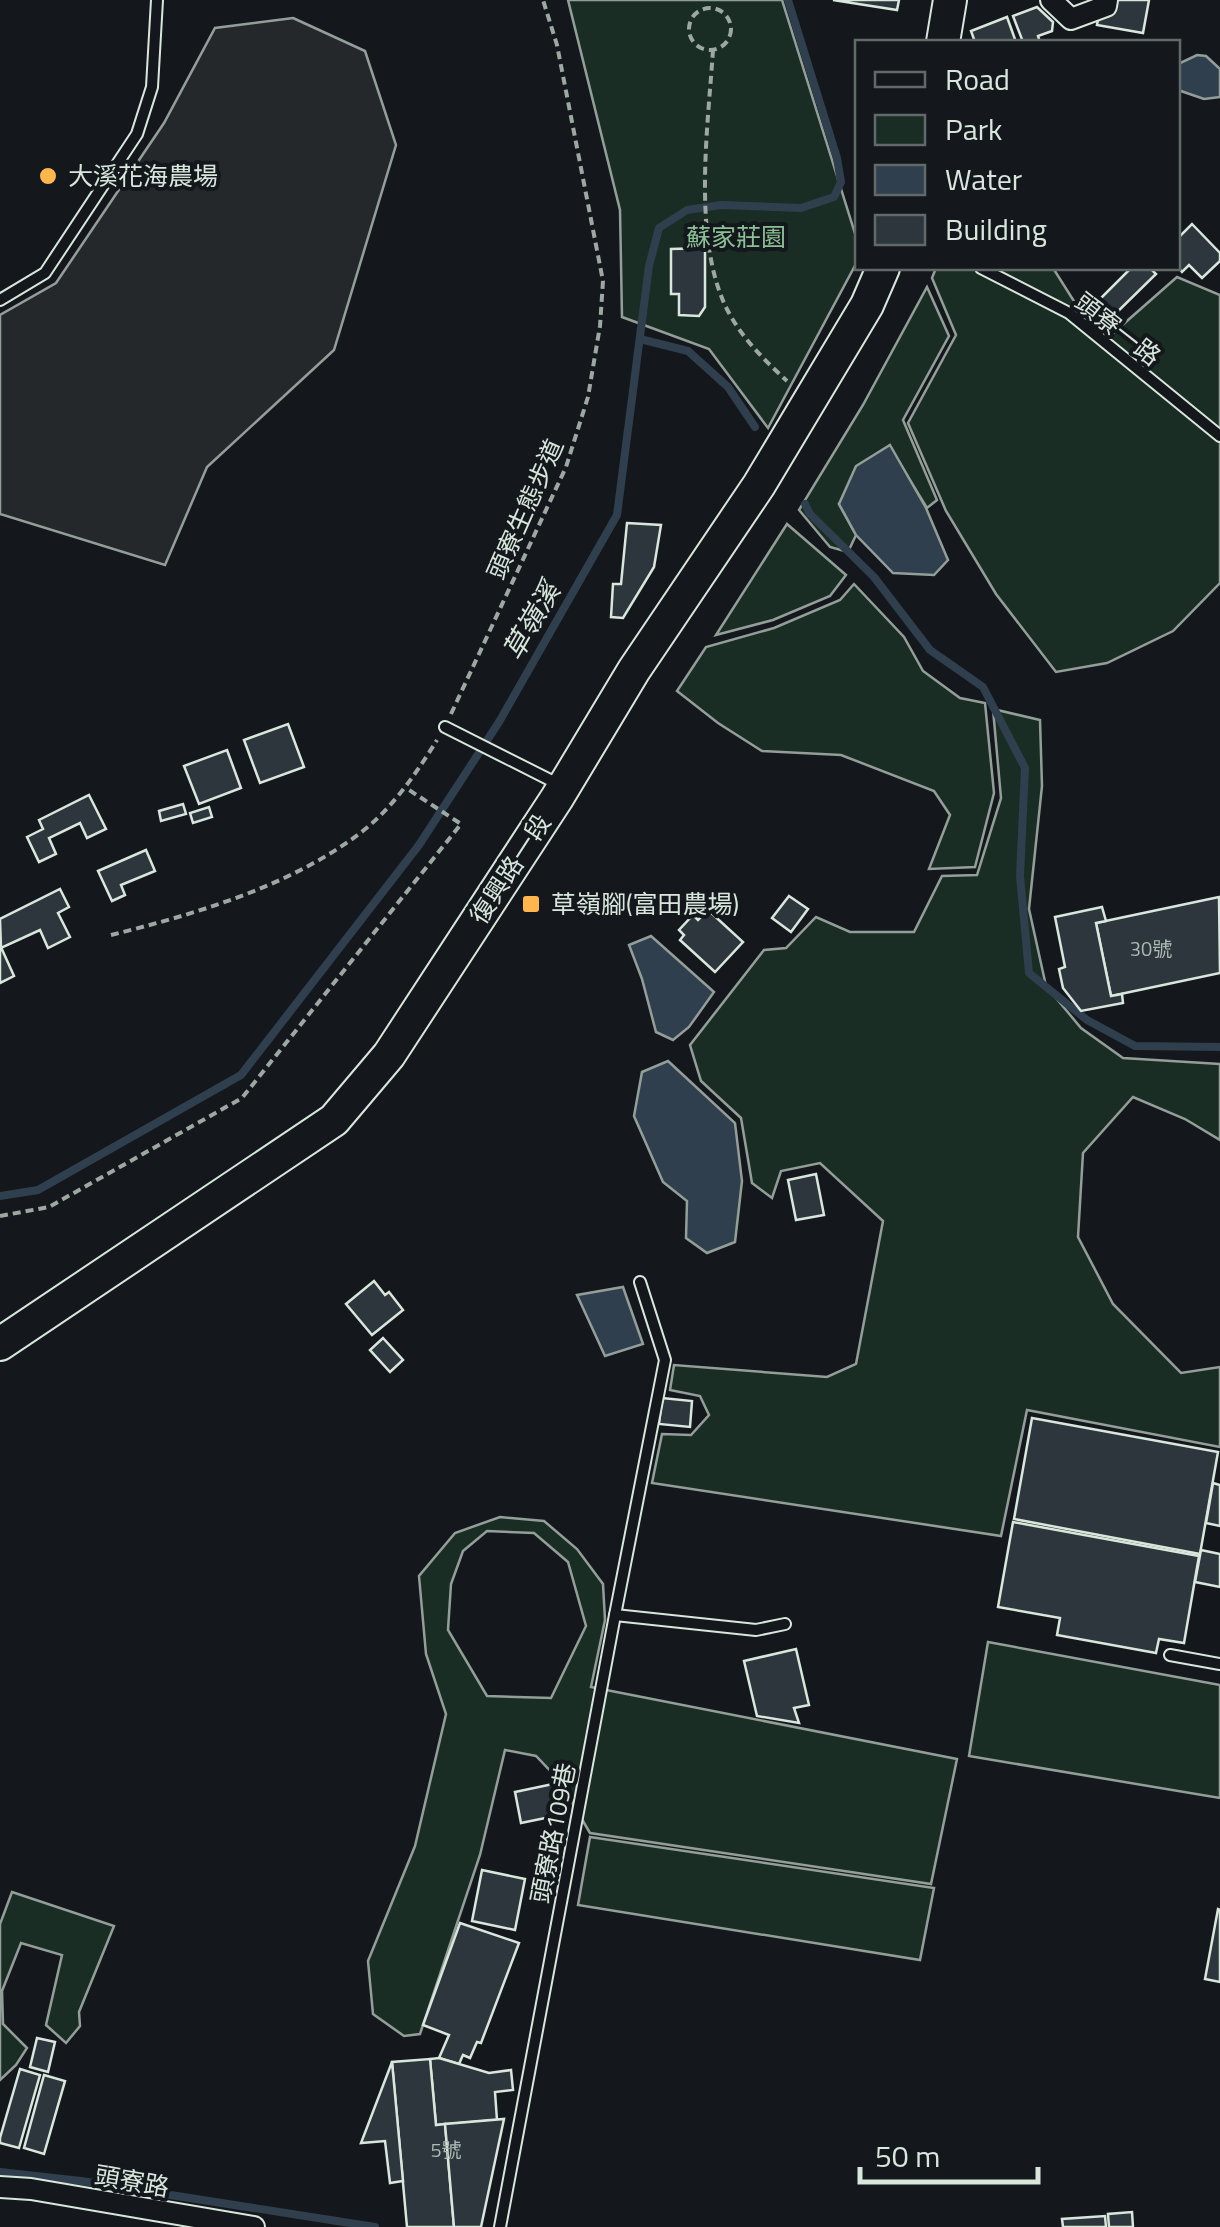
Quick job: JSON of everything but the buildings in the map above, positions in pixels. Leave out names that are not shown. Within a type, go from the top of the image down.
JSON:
[{"type":"main road","points":[[943,40],[950,0]]},
{"type":"main road","name":"復興路一段","points":[[0,1344],[334,1120],[388,1055],[564,786],[634,670],[759,485],[867,305],[881,270]]},
{"type":"street","points":[[1051,0],[1071,19],[1106,6],[1107,0]]},
{"type":"street","name":"頭寮路","points":[[0,2186],[254,2227]]},
{"type":"lane","points":[[0,300],[45,273],[137,134],[152,87],[157,0]]},
{"type":"lane","name":"頭寮一路","points":[[986,270],[1069,313],[1220,436]]},
{"type":"lane","points":[[445,727],[564,786]]},
{"type":"lane","name":"頭寮路109巷","points":[[500,2227],[666,1360],[640,1282]]},
{"type":"lane","points":[[615,1615],[756,1630],[784,1624]]},
{"type":"lane","points":[[1170,1655],[1220,1664]]},
{"type":"path","name":"頭寮生態步道","points":[[111,935],[190,916],[298,873],[361,833],[406,788],[445,727],[566,467],[588,397],[603,280],[557,45],[544,0]]},
{"type":"path","points":[[701,0],[705,8]]},
{"type":"path","points":[[705,8],[725,14],[731,26],[729,39],[713,50],[694,43],[689,30],[693,16],[705,8]]},
{"type":"path","points":[[713,50],[705,166],[712,269],[725,305],[743,336],[809,401]]},
{"type":"path","points":[[0,1216],[49,1207],[242,1098],[461,824],[406,788]]},
{"type":"green space","name":"蘇家莊園","points":[[568,0],[782,0],[855,234],[855,266],[768,428],[709,349],[622,317],[620,210]]},
{"type":"green space","points":[[935,270],[1054,270],[1077,306],[1111,335],[1177,277],[1220,295],[1220,583],[1173,631],[1107,663],[1056,672],[996,594],[946,511],[908,423],[956,335],[932,278]]},
{"type":"green space","points":[[927,287],[949,336],[903,420],[937,500],[927,508],[889,446],[839,504],[856,535],[848,552],[830,547],[799,510],[863,405]]},
{"type":"green space","points":[[787,524],[846,575],[830,596],[773,620],[716,635]]},
{"type":"green space","points":[[854,584],[904,637],[923,671],[960,698],[985,703],[994,793],[975,867],[929,869],[950,815],[934,791],[841,755],[762,751],[677,691],[706,647],[774,628],[840,600]]},
{"type":"green space","points":[[993,709],[1040,720],[1042,786],[1029,909],[1046,986],[1081,1028],[1123,1058],[1220,1064],[1220,1140],[1185,1119],[1133,1097],[1083,1153],[1078,1237],[1113,1304],[1181,1373],[1220,1367],[1220,1447],[1027,1410],[1001,1536],[652,1483],[662,1434],[691,1435],[709,1415],[700,1396],[670,1390],[674,1365],[827,1377],[856,1364],[883,1221],[820,1163],[781,1171],[772,1198],[752,1183],[741,1118],[701,1081],[690,1045],[764,950],[786,948],[816,917],[850,932],[914,932],[942,876],[977,875],[1001,798]]},
{"type":"green space","points":[[500,1517],[544,1521],[577,1549],[603,1584],[605,1620],[591,1687],[957,1759],[931,1884],[590,1833],[559,1780],[536,1756],[505,1750],[480,1855],[420,2034],[404,2036],[373,2014],[368,1961],[415,1846],[446,1714],[426,1654],[419,1576],[455,1533]],"holes":[[[487,1531],[534,1533],[568,1562],[586,1626],[551,1698],[487,1696],[448,1630],[451,1584],[463,1551]]]},
{"type":"green space","points":[[988,1642],[1220,1685],[1220,1798],[969,1756]]},
{"type":"green space","points":[[590,1837],[934,1888],[920,1960],[578,1905]]},
{"type":"green space","points":[[12,1892],[114,1926],[79,2012],[80,2026],[66,2043],[46,2025],[62,1955],[21,1943],[2,1991],[3,2024],[27,2048],[0,2080],[0,1924]]},
{"type":"shaded area","points":[[293,18],[365,51],[396,145],[334,350],[207,467],[165,565],[0,514],[0,315],[56,283],[164,123],[215,28]]},
{"type":"water","points":[[1197,55],[1206,56],[1220,69],[1220,97],[1204,99],[1180,91],[1180,63]]},
{"type":"water","points":[[890,445],[926,508],[948,560],[934,575],[893,573],[856,535],[839,504],[856,466]]},
{"type":"water","points":[[651,936],[714,992],[689,1027],[673,1040],[656,1032],[629,945]]},
{"type":"water","points":[[668,1061],[735,1123],[742,1181],[735,1242],[707,1253],[686,1238],[687,1201],[663,1182],[634,1116],[642,1072]]},
{"type":"water","points":[[623,1287],[643,1344],[605,1356],[577,1295]]},
{"type":"waterway","name":"草嶺溪","points":[[0,1196],[38,1190],[241,1075],[419,845],[499,722],[617,515],[649,266],[659,228],[687,210],[721,205],[801,208],[834,197],[841,182],[788,0]]},
{"type":"waterway","points":[[640,339],[688,351],[728,387],[755,427]]},
{"type":"waterway","points":[[805,504],[810,514],[874,577],[930,650],[983,687],[1025,768],[1020,876],[1029,973],[1087,1020],[1135,1046],[1220,1047]]},
{"type":"waterway","points":[[0,2172],[375,2227]]},
{"type":"place","name":"大溪花海農場","points":[[48,176]]},
{"type":"place","name":"草嶺腳(富田農場)","points":[[531,904]]}]
